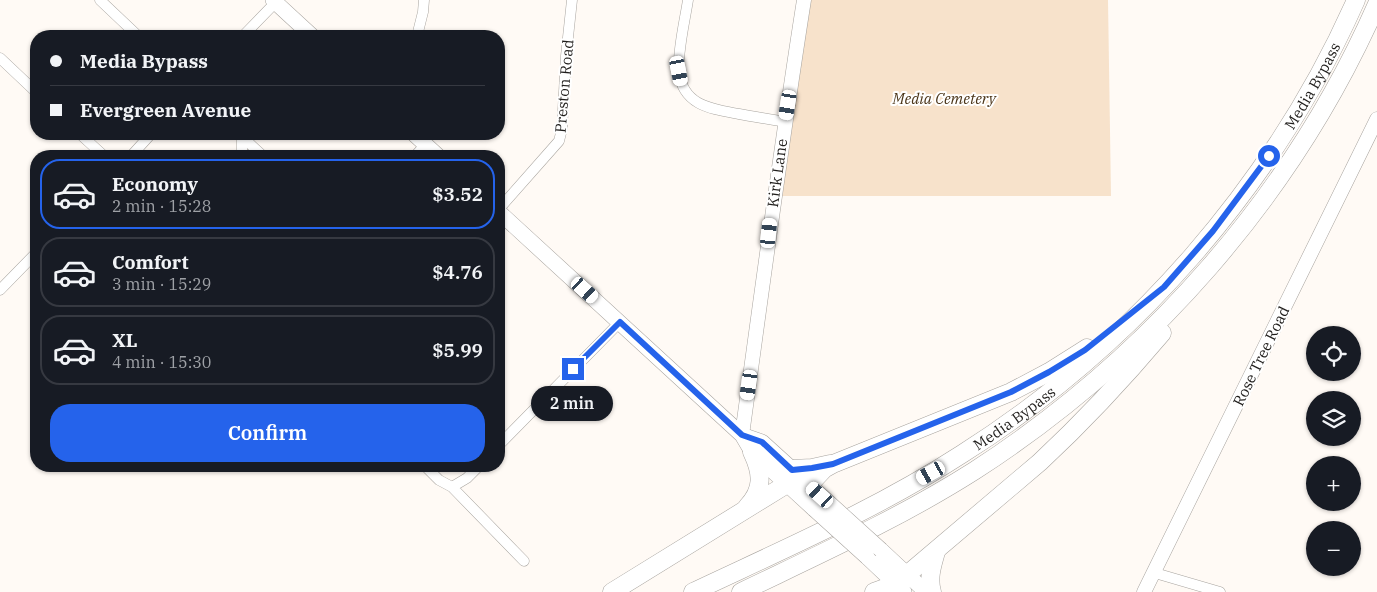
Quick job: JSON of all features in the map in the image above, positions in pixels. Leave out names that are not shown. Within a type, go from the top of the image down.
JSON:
[{"type":"highway","name":"Media Bypass","points":[[693,592],[865,509],[963,454],[1054,389],[1111,340],[1164,287],[1213,231],[1236,201],[1279,141],[1318,77],[1336,44],[1356,0]]},
{"type":"highway","name":"Media Bypass","points":[[741,592],[843,544],[908,510],[974,471],[1067,405],[1125,355],[1179,301],[1229,244],[1275,183],[1317,119],[1354,53],[1377,4]]},
{"type":"highway","points":[[874,592],[903,584],[936,552],[1062,441],[1151,346],[1173,320],[1229,244]]},
{"type":"highway","points":[[790,477],[805,490],[824,468],[990,401],[1037,379],[1085,350],[1164,287]]},
{"type":"highway","points":[[744,510],[753,501],[760,483],[758,464],[752,452]]},
{"type":"highway","points":[[612,592],[744,510],[790,477],[812,468],[833,464]]},
{"type":"highway","points":[[932,592],[930,577],[936,552]]},
{"type":"main road","points":[[275,1],[306,30]]},
{"type":"main road","points":[[420,140],[431,150]]},
{"type":"main road","points":[[505,217],[742,435],[752,452],[790,477]]},
{"type":"main road","points":[[742,435],[762,442],[790,477]]},
{"type":"main road","points":[[805,490],[874,553],[903,584],[926,592]]},
{"type":"street","points":[[100,0],[132,30]]},
{"type":"street","points":[[418,30],[424,0]]},
{"type":"street","name":"Preston Road","points":[[505,204],[559,141],[562,129],[566,56],[572,0]]},
{"type":"street","points":[[688,0],[679,57],[681,84],[688,96],[700,105],[714,110],[785,122]]},
{"type":"street","name":"Kirk Lane","points":[[742,435],[785,122],[804,0]]},
{"type":"street","points":[[248,30],[275,1]]},
{"type":"street","points":[[0,58],[30,86]]},
{"type":"street","name":"Rose Tree Road","points":[[1144,592],[1377,119]]},
{"type":"street","points":[[87,140],[97,150]]},
{"type":"street","points":[[136,150],[146,140]]},
{"type":"street","points":[[246,140],[257,150]]},
{"type":"street","points":[[420,150],[425,145]]},
{"type":"street","points":[[0,290],[30,259]]},
{"type":"street","points":[[505,439],[620,322]]},
{"type":"street","points":[[431,472],[439,480],[452,487],[524,561]]},
{"type":"street","points":[[452,487],[467,478],[472,472]]},
{"type":"street","points":[[1154,573],[1220,592]]},
{"type":"green space","name":"Media Cemetery","points":[[810,0],[1108,0],[1111,196],[777,196]]},
{"type":"route","points":[[573,369],[620,322],[742,435],[762,442],[792,470],[833,464],[1011,392],[1085,350],[1164,287],[1213,231],[1269,156]]}]
